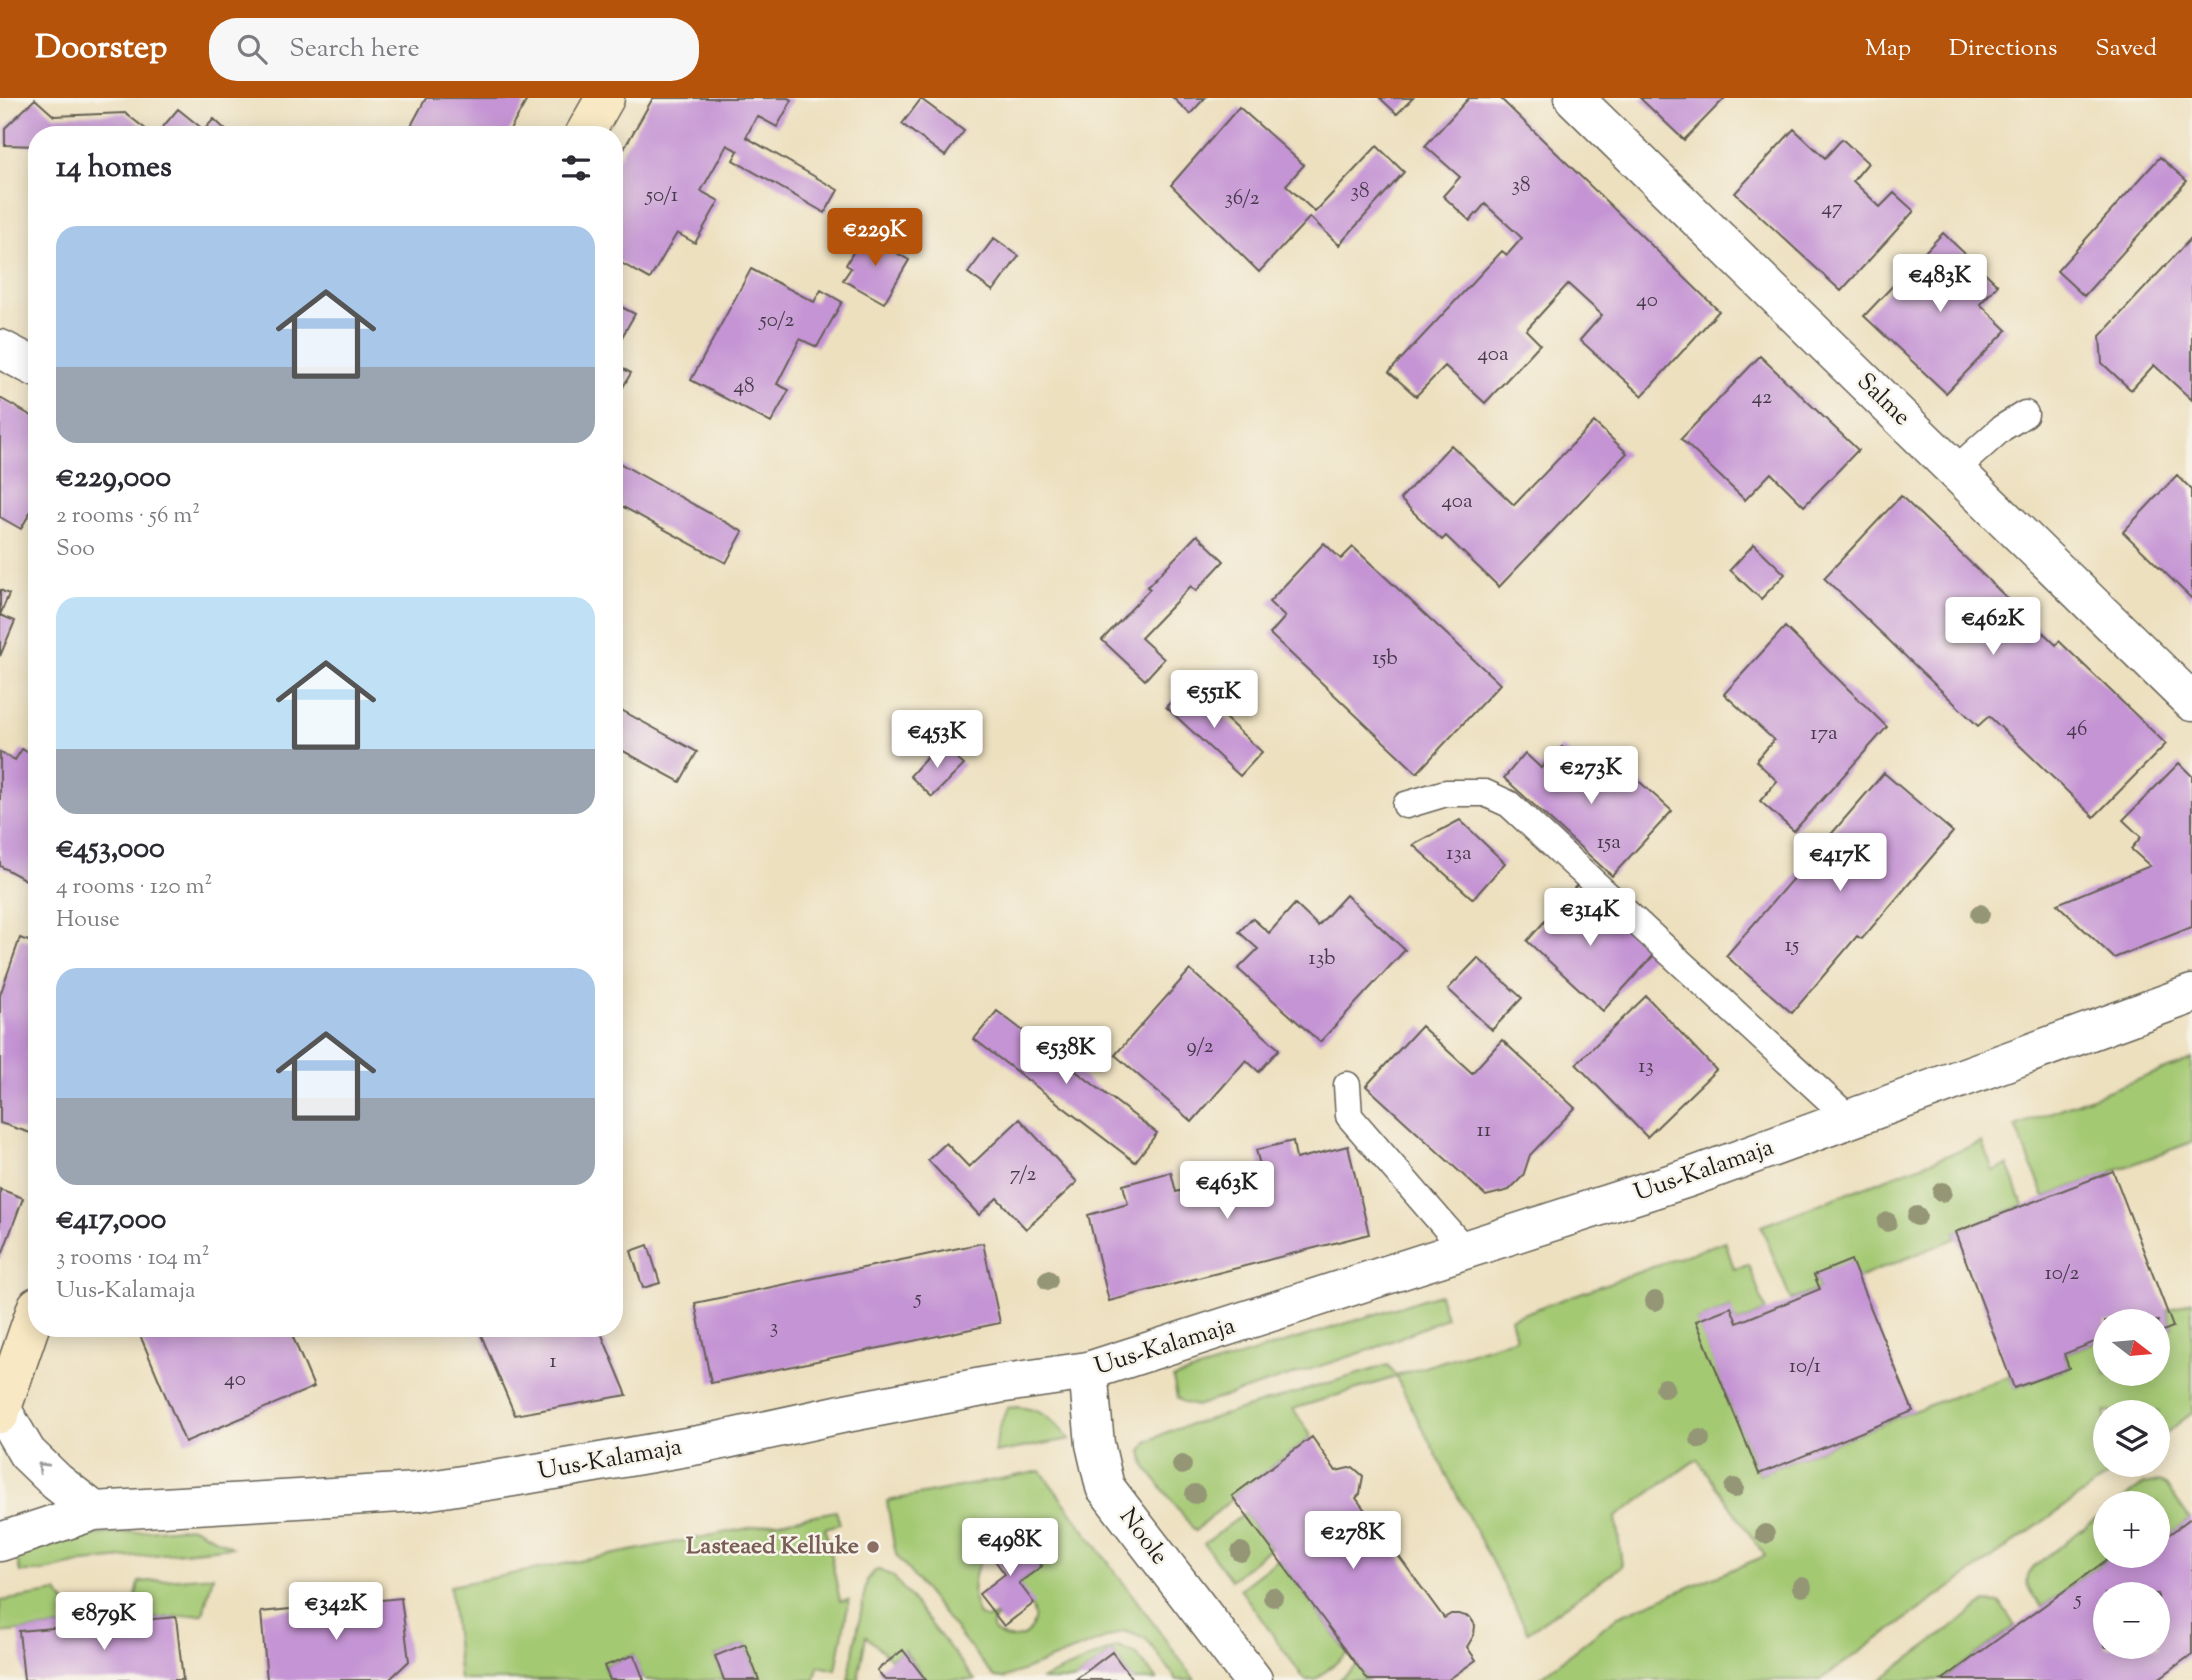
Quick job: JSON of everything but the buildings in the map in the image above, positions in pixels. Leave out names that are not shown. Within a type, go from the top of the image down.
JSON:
[{"type":"street","points":[[589,126],[605,98]]},
{"type":"street","name":"Salme","points":[[1574,98],[2192,702]]},
{"type":"street","points":[[0,349],[28,363]]},
{"type":"street","name":"Uus-Kalamaja","points":[[0,1542],[94,1511],[418,1492],[513,1478],[704,1444],[998,1384],[1088,1371],[1688,1178],[2192,994]]},
{"type":"street","points":[[28,1332],[1,1412],[27,1453],[57,1482],[94,1511]]},
{"type":"street","name":"Noole","points":[[1088,1371],[1096,1444],[1105,1487],[1252,1680]]},
{"type":"lane","points":[[1955,470],[2002,428],[2025,414]]},
{"type":"lane","points":[[1406,805],[1446,793],[1485,793],[1509,804],[1850,1119]]},
{"type":"lane","points":[[1347,1085],[1349,1116],[1466,1251]]},
{"type":"green space","points":[[2192,1059],[2192,1142],[2045,1197],[2015,1126]]},
{"type":"green space","points":[[1982,1142],[1993,1171],[2008,1165],[2023,1205],[1955,1232],[1957,1238],[1858,1278],[1814,1275],[1820,1289],[1791,1300],[1761,1226]]},
{"type":"green space","points":[[1725,1241],[1734,1269],[1749,1265],[1766,1311],[1737,1323],[1730,1307],[1697,1321],[1759,1474],[1913,1411],[2009,1376],[2015,1388],[2069,1368],[2064,1354],[2093,1343],[2093,1386],[2170,1386],[2170,1328],[2173,1327],[2170,1309],[2192,1301],[2192,1413],[2170,1430],[2170,1400],[2093,1400],[2093,1477],[2106,1477],[1820,1680],[1537,1680],[1618,1616],[1765,1556],[1697,1459],[1616,1517],[1622,1566],[1528,1632],[1396,1377],[1293,1409],[1312,1437],[1233,1496],[1195,1531],[1145,1466],[1142,1451],[1147,1442],[1167,1432],[1388,1365],[1396,1376],[1516,1338],[1511,1318]]},
{"type":"green space","points":[[1439,1294],[1446,1318],[1373,1349],[1196,1406],[1177,1398],[1173,1378]]},
{"type":"green space","points":[[1017,1407],[1041,1413],[1070,1439],[995,1453],[998,1431],[1007,1408]]},
{"type":"green space","points":[[1041,1471],[1195,1680],[1177,1680],[1146,1639],[1124,1631],[1004,1678],[995,1677],[897,1556],[887,1501]],"holes":[[[1014,1529],[1042,1566],[1019,1583],[1033,1611],[1034,1619],[1029,1631],[1014,1638],[998,1634],[993,1630],[993,1622],[997,1618],[995,1615],[991,1618],[979,1615],[974,1600],[974,1582],[982,1557],[990,1547]]]},
{"type":"green space","points":[[2159,1481],[2166,1485],[2190,1519],[2170,1534],[2170,1491],[2134,1491],[2144,1484]]},
{"type":"green space","points":[[836,1511],[840,1524],[825,1528],[840,1601],[849,1600],[836,1670],[818,1666],[815,1680],[759,1680],[745,1644],[715,1656],[724,1680],[644,1680],[633,1655],[604,1666],[610,1680],[460,1680],[450,1586]]},
{"type":"green space","points":[[1245,1513],[1270,1548],[1231,1580],[1204,1544]]},
{"type":"green space","points":[[2093,1521],[2093,1568],[2096,1568],[2042,1607],[2027,1583],[2033,1567]]},
{"type":"green space","points":[[193,1527],[232,1547],[84,1562],[41,1572],[20,1572],[16,1555],[84,1536]]},
{"type":"green space","points":[[1279,1559],[1348,1653],[1315,1680],[1305,1680],[1240,1589]]},
{"type":"green space","points":[[879,1570],[893,1576],[975,1680],[926,1680],[904,1650],[891,1659],[866,1636],[858,1680],[848,1680],[867,1580]]},
{"type":"green space","points":[[213,1576],[203,1614],[131,1621],[139,1582]]},
{"type":"green space","points":[[57,1592],[82,1625],[0,1633],[0,1601]]},
{"type":"green space","points":[[1986,1602],[2000,1603],[2015,1626],[1942,1680],[1880,1680]]},
{"type":"green space","points":[[1117,1647],[1136,1654],[1157,1680],[1133,1680],[1112,1652],[1075,1680],[1040,1680]]},
{"type":"green space","points":[[1357,1665],[1368,1680],[1338,1680]]},
{"type":"place","name":"Lasteaed Kelluke","points":[[873,1547]]}]
